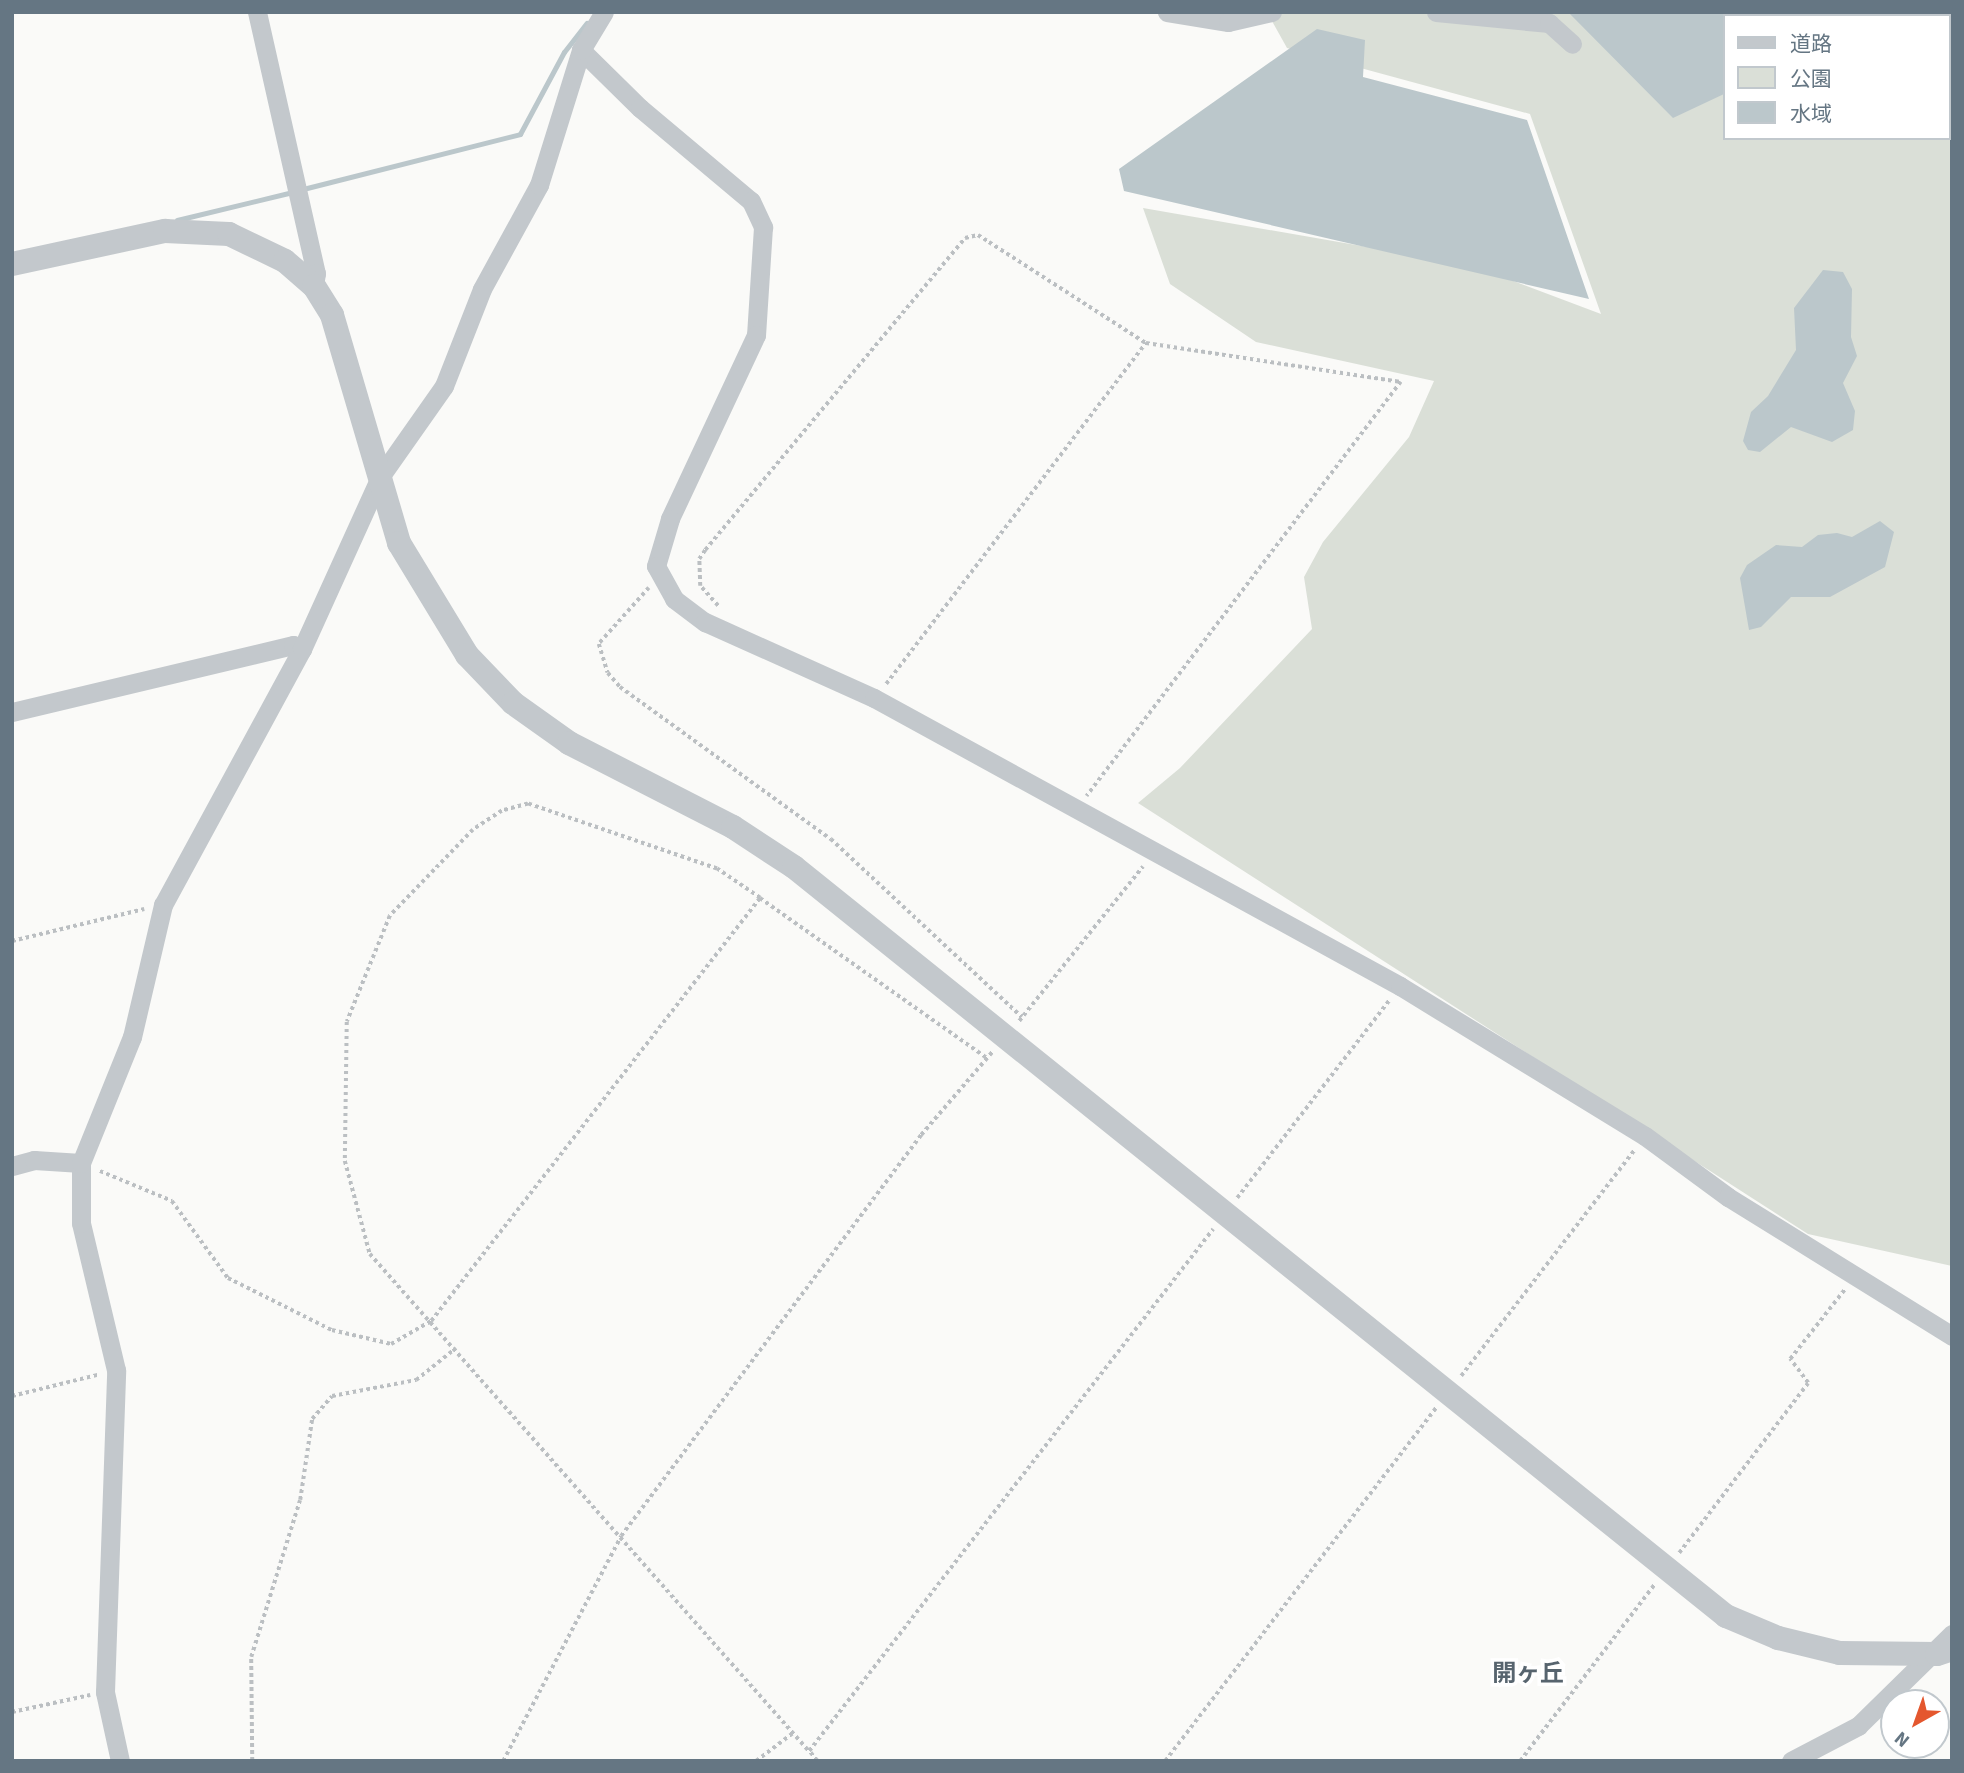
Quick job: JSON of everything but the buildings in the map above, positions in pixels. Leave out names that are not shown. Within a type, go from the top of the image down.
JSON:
[{"type":"street","points":[[257,12],[314,260],[314,286]]},
{"type":"street","points":[[120,1761],[105,1692],[116,1370],[81,1223],[81,1163],[132,1037],[163,905],[302,649],[380,477],[444,386],[464,346],[482,289],[539,185],[582,50],[604,12]]},
{"type":"street","points":[[1167,12],[1228,22],[1272,12]]},
{"type":"street","points":[[1436,12],[1549,23],[1572,44]]},
{"type":"street","points":[[582,50],[640,108],[751,201],[763,227],[756,335],[670,519],[656,566],[674,599],[730,634],[874,698],[1156,850],[1400,986],[1645,1136],[1728,1197],[1857,1274],[1952,1336]]},
{"type":"street","points":[[12,264],[165,231],[229,234],[285,261],[314,286],[332,315],[399,543],[467,655],[513,703],[569,743],[733,827],[794,867],[1015,1026],[1226,1212],[1726,1616],[1778,1638],[1840,1653],[1944,1651]]},
{"type":"street","points":[[12,712],[293,645],[302,649]]},
{"type":"street","points":[[12,1166],[34,1160],[81,1163]]},
{"type":"street","points":[[1791,1761],[1858,1726],[1944,1651],[1952,1634]]},
{"type":"path","points":[[730,634],[730,615],[700,586],[699,559],[965,238],[978,235],[1146,343],[1401,382],[1078,808]]},
{"type":"path","points":[[874,698],[1146,343]]},
{"type":"path","points":[[661,575],[599,644],[605,666],[620,687],[831,839],[1015,1026]]},
{"type":"path","points":[[817,1761],[368,1249],[345,1161],[346,1022],[390,916],[473,830],[520,803],[717,869],[987,1058]]},
{"type":"path","points":[[503,1761],[621,1536],[921,1135],[1015,1026],[1156,850]]},
{"type":"path","points":[[81,1163],[172,1201],[228,1278],[332,1330],[391,1344],[431,1321],[760,898]]},
{"type":"path","points":[[12,941],[163,905]]},
{"type":"path","points":[[809,1751],[1400,986]]},
{"type":"path","points":[[1165,1761],[1645,1136]]},
{"type":"path","points":[[1520,1761],[1808,1383],[1790,1359],[1857,1274]]},
{"type":"path","points":[[252,1761],[251,1657],[300,1500],[312,1419],[332,1396],[416,1380],[456,1348]]},
{"type":"path","points":[[12,1396],[116,1370]]},
{"type":"path","points":[[12,1712],[105,1692]]},
{"type":"path","points":[[756,1761],[793,1732]]},
{"type":"green space","points":[[1267,12],[1952,12],[1952,1266],[1808,1234],[1138,803],[1180,768],[1312,629],[1304,577],[1323,542],[1409,437],[1434,381],[1256,342],[1170,284],[1143,208],[1471,265],[1601,314],[1530,114],[1287,48]]},
{"type":"water","points":[[1568,12],[1820,14],[1722,14],[1722,95],[1673,118]]},
{"type":"water","points":[[1317,29],[1365,40],[1363,77],[1527,120],[1589,299],[1124,191],[1119,169]]},
{"type":"water","points":[[1823,270],[1843,272],[1852,289],[1851,337],[1857,356],[1843,383],[1855,411],[1853,430],[1832,442],[1791,427],[1760,452],[1748,450],[1743,441],[1751,412],[1768,396],[1796,350],[1794,308]]},
{"type":"water","points":[[1880,521],[1894,532],[1885,567],[1830,597],[1791,597],[1761,627],[1749,630],[1740,578],[1747,565],[1776,545],[1802,547],[1818,535],[1837,533],[1852,537]]},
{"type":"waterway","points":[[303,189],[520,134],[564,52],[587,23]]},
{"type":"waterway","points":[[177,220],[293,192]]},
{"type":"district","name":"開ヶ丘","points":[[1528,1674]]}]
